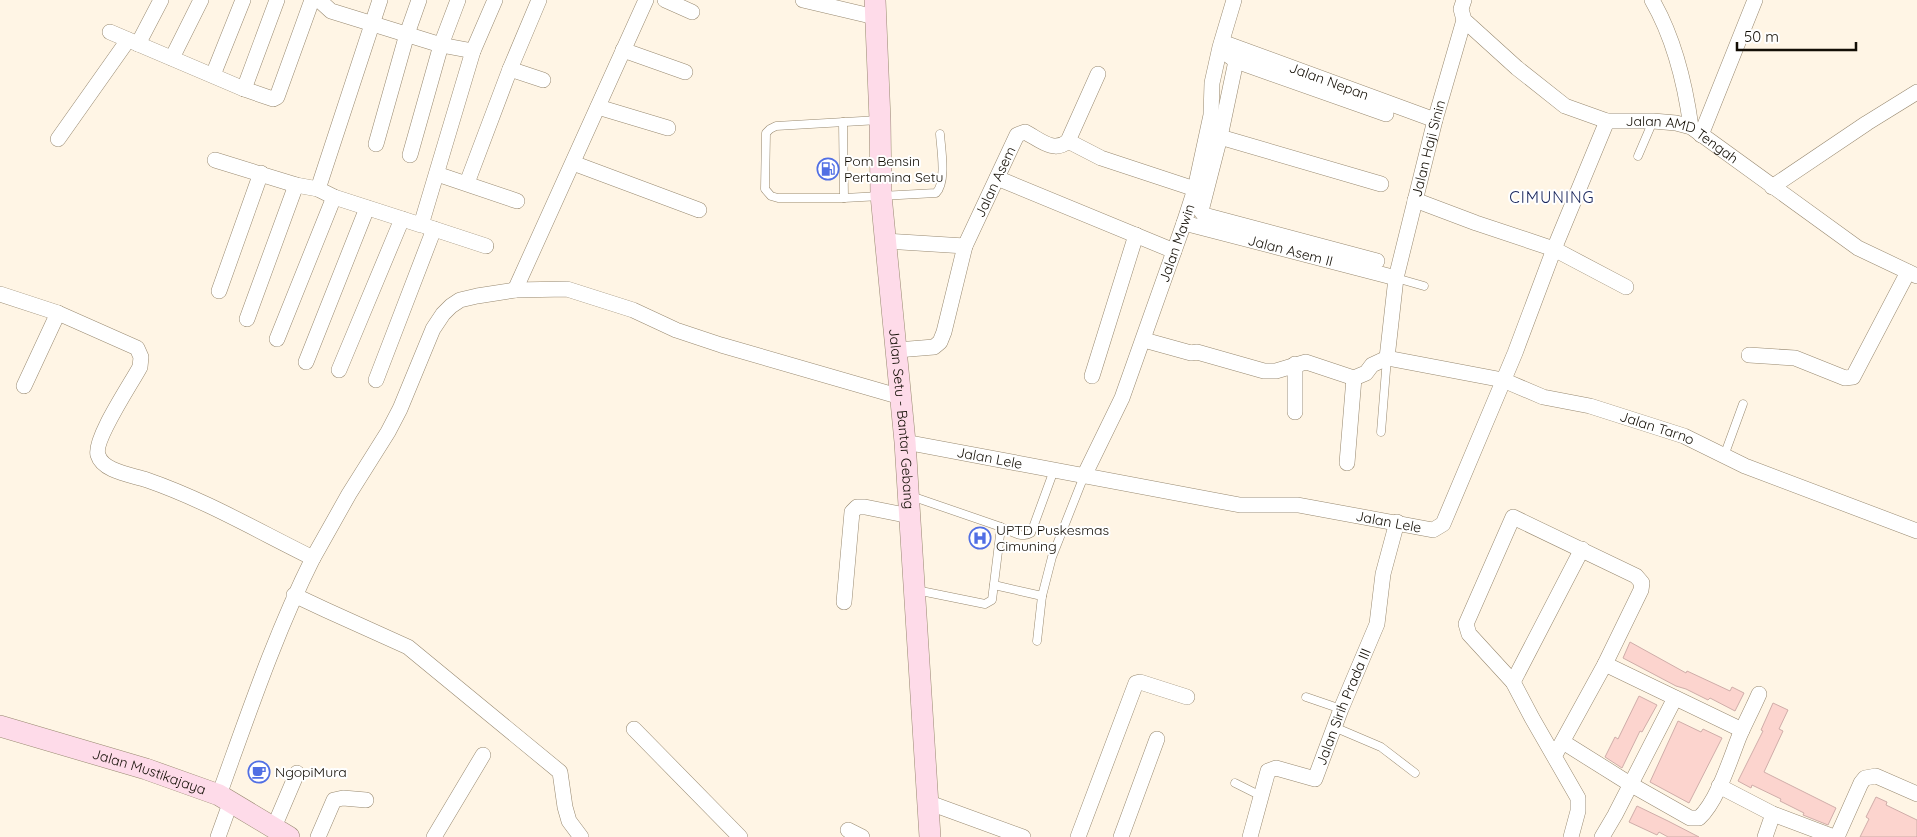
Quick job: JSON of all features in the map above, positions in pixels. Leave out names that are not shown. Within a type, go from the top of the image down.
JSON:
[{"type":"main road","name":"Jalan Setu - Bantar Gebang","points":[[875,8],[881,195],[905,442],[916,590],[930,837]]},
{"type":"main road","name":"Jalan Mustikajaya","points":[[0,726],[146,769],[225,798],[282,832]]},
{"type":"street","points":[[58,139],[133,42],[161,0]]},
{"type":"street","points":[[172,58],[201,0]]},
{"type":"street","points":[[213,75],[243,0]]},
{"type":"street","points":[[244,89],[277,0]]},
{"type":"street","points":[[110,32],[244,89],[273,99],[277,97],[312,0]]},
{"type":"street","points":[[319,0],[331,11],[372,22],[441,45],[473,51]]},
{"type":"street","points":[[318,189],[380,0]]},
{"type":"street","points":[[376,144],[407,34],[419,0]]},
{"type":"street","points":[[410,155],[441,45],[458,0]]},
{"type":"street","points":[[376,380],[428,227],[437,174],[473,51],[495,0]]},
{"type":"street","points":[[467,183],[510,69],[539,0]]},
{"type":"street","points":[[515,290],[646,0]]},
{"type":"street","points":[[664,0],[692,12]]},
{"type":"street","points":[[803,0],[875,8]]},
{"type":"street","name":"Jalan Mawin","points":[[1084,476],[1122,398],[1144,340],[1195,189],[1212,115],[1212,83],[1234,0]]},
{"type":"street","points":[[1464,0],[1461,9],[1464,20]]},
{"type":"street","points":[[1652,0],[1665,22],[1696,131]]},
{"type":"street","points":[[1696,131],[1755,0]]},
{"type":"street","name":"Jalan Haji Sinin","points":[[1387,358],[1396,278],[1435,120],[1464,20]]},
{"type":"street","name":"Jalan AMD Tengah","points":[[1464,20],[1517,68],[1553,98],[1566,106],[1607,121],[1676,123],[1696,131],[1858,248],[1912,274]]},
{"type":"street","points":[[1221,44],[1226,54],[1236,61],[1386,114]]},
{"type":"street","name":"Jalan Nepan","points":[[1221,44],[1435,120]]},
{"type":"street","points":[[624,50],[685,72]]},
{"type":"street","points":[[1236,61],[1220,137],[1201,211],[1204,215],[1377,261]]},
{"type":"street","points":[[510,69],[542,80]]},
{"type":"street","points":[[1098,74],[1068,141],[1101,158],[1195,189]]},
{"type":"street","points":[[1772,186],[1866,123],[1917,92]]},
{"type":"street","points":[[598,107],[668,128]]},
{"type":"street","name":"Jalan Lele","points":[[905,442],[1240,505],[1298,505],[1433,530],[1443,524],[1515,353],[1554,249],[1607,121]]},
{"type":"street","name":"Jalan Asem","points":[[897,350],[934,347],[940,342],[965,246],[1020,132],[1025,132],[1054,147],[1063,146],[1068,141]]},
{"type":"street","points":[[1220,137],[1381,184]]},
{"type":"street","points":[[215,160],[318,189],[334,197],[486,246]]},
{"type":"street","points":[[573,163],[698,210]]},
{"type":"street","points":[[220,291],[261,173]]},
{"type":"street","points":[[437,174],[517,201]]},
{"type":"street","points":[[998,178],[1174,251]]},
{"type":"street","points":[[247,319],[296,184]]},
{"type":"street","points":[[277,339],[334,197]]},
{"type":"street","points":[[1415,200],[1554,249],[1626,287]]},
{"type":"street","points":[[306,362],[367,208]]},
{"type":"street","points":[[339,370],[402,219]]},
{"type":"street","name":"Jalan Asem II","points":[[1184,223],[1396,278]]},
{"type":"street","points":[[1092,376],[1136,235]]},
{"type":"street","points":[[885,241],[965,246]]},
{"type":"street","points":[[1749,355],[1796,358],[1844,378],[1853,377],[1912,274]]},
{"type":"street","points":[[218,837],[225,798],[267,661],[294,594],[349,494],[388,432],[400,409],[433,329],[443,314],[460,300],[515,290],[567,289],[633,310],[676,330],[721,345],[901,397]]},
{"type":"street","points":[[0,294],[58,313],[137,348],[141,357],[140,367],[100,438],[98,455],[102,463],[125,474],[200,501],[313,558]]},
{"type":"street","points":[[24,386],[58,313]]},
{"type":"street","points":[[1144,340],[1191,353],[1197,352],[1264,371],[1276,370],[1306,362],[1354,378],[1366,373],[1372,366],[1387,358]]},
{"type":"street","name":"Jalan Tarno","points":[[1387,358],[1503,380],[1543,397],[1590,406],[1684,436],[1745,466],[1917,530]]},
{"type":"street","points":[[1295,364],[1296,412]]},
{"type":"street","points":[[1347,463],[1354,378]]},
{"type":"street","points":[[844,602],[852,512],[857,507],[865,507],[910,516]]},
{"type":"street","points":[[1555,755],[1605,664],[1641,590],[1642,583],[1636,576],[1513,517],[1466,624],[1469,634],[1513,682],[1578,798],[1578,811],[1571,837]]},
{"type":"street","name":"Jalan Sirih Prada III","points":[[1250,837],[1268,771],[1276,768],[1315,778],[1341,709],[1377,624],[1384,574],[1397,522]]},
{"type":"street","points":[[1513,682],[1582,549]]},
{"type":"street","points":[[294,594],[408,646],[560,772],[569,821],[581,837]]},
{"type":"street","points":[[1605,664],[1742,730]]},
{"type":"street","points":[[1078,837],[1136,683],[1140,682],[1187,697]]},
{"type":"street","points":[[1563,742],[1630,784],[1690,818],[1699,818],[1704,813],[1719,786],[1759,694]]},
{"type":"street","points":[[1602,837],[1675,698]]},
{"type":"street","points":[[634,729],[740,837]]},
{"type":"street","points":[[1121,837],[1157,739]]},
{"type":"street","points":[[434,837],[483,755]]},
{"type":"street","points":[[282,832],[297,773]]},
{"type":"street","points":[[1719,786],[1773,814],[1836,837],[1865,778],[1876,776],[1917,794]]},
{"type":"street","points":[[318,837],[334,800],[343,798],[366,800]]},
{"type":"street","points":[[927,802],[1022,837]]},
{"type":"street","points":[[1765,837],[1773,814]]},
{"type":"street","points":[[848,830],[862,837]]},
{"type":"lane","points":[[880,120],[776,126],[770,128],[766,133],[765,189],[771,196],[778,198],[844,198],[936,193],[940,189],[942,180],[940,134]]},
{"type":"lane","points":[[1638,156],[1653,121]]},
{"type":"lane","points":[[843,122],[844,198]]},
{"type":"lane","points":[[1396,278],[1424,286]]},
{"type":"lane","points":[[1381,432],[1387,358]]},
{"type":"lane","points":[[1724,456],[1742,404]]},
{"type":"lane","points":[[909,495],[1027,536],[1031,533],[1054,470]]},
{"type":"lane","points":[[1038,641],[1042,596],[1052,557],[1084,476]]},
{"type":"lane","points":[[916,590],[985,604],[992,600],[1001,527]]},
{"type":"lane","points":[[994,585],[1042,596]]},
{"type":"lane","points":[[1306,697],[1341,709]]},
{"type":"lane","points":[[1334,727],[1381,747],[1415,773]]},
{"type":"lane","points":[[1235,782],[1261,796]]},
{"type":"building","points":[[1630,642],[1686,673],[1687,671],[1730,691],[1732,687],[1744,693],[1735,711],[1710,698],[1708,700],[1676,686],[1623,658]]},
{"type":"building","points":[[1639,696],[1657,705],[1642,732],[1640,731],[1622,768],[1605,757],[1615,737],[1618,739]]},
{"type":"building","points":[[1773,703],[1788,710],[1779,729],[1783,731],[1764,772],[1836,808],[1828,825],[1803,815],[1804,813],[1780,801],[1781,799],[1752,785],[1751,788],[1738,781],[1763,731],[1761,730]]},
{"type":"building","points":[[1678,721],[1701,732],[1703,729],[1722,738],[1689,803],[1650,782]]},
{"type":"building","points":[[1876,797],[1887,802],[1886,805],[1917,820],[1917,837],[1860,837],[1869,819],[1866,817]]},
{"type":"building","points":[[1637,806],[1699,837],[1668,837],[1659,832],[1657,835],[1629,822]]},
{"type":"place","name":"Pom Bensin Pertamina Setu","points":[[828,169]]},
{"type":"place","name":"UPTD Puskesmas Cimuning","points":[[980,538]]},
{"type":"place","name":"NgopiMura","points":[[259,772]]},
{"type":"district","name":"CIMUNING","points":[[1552,197]]}]
